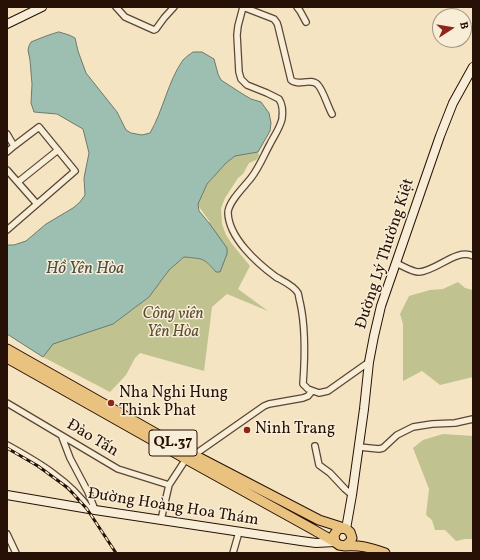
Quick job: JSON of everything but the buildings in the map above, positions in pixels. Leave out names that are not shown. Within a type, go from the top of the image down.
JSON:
[{"type":"main road","points":[[7,24],[42,7]]},
{"type":"main road","name":"Đường Lý Thường Kiệt","points":[[347,530],[359,448],[369,362],[381,306],[440,136],[453,103],[473,67]]},
{"type":"main road","name":"QL.37","points":[[7,349],[339,547],[356,545],[365,546]]},
{"type":"main road","name":"QL.37","points":[[7,358],[190,457],[319,520],[347,530],[357,541],[365,546],[385,553]]},
{"type":"main road","name":"Đường Hoàng Hoa Thám","points":[[7,495],[93,510],[339,547]]},
{"type":"main road","points":[[338,529],[347,530],[352,537],[351,541],[348,544],[339,547],[334,538],[335,532],[338,529]]},
{"type":"street","points":[[116,7],[125,17],[154,30],[174,7]]},
{"type":"street","points":[[332,114],[321,89],[317,84],[311,82],[294,83],[291,80],[276,22],[243,7],[237,35],[239,72],[241,79],[247,85],[279,99],[283,113],[279,127],[259,165],[252,177],[234,198],[228,211],[229,220],[235,236],[250,254],[269,272],[298,293],[302,310],[304,340],[303,384],[312,391],[328,391],[369,362]]},
{"type":"street","points":[[297,7],[306,22]]},
{"type":"street","points":[[7,152],[39,127],[75,171],[7,230]]},
{"type":"street","points":[[7,134],[14,146]]},
{"type":"street","points":[[18,182],[58,150]]},
{"type":"street","points":[[7,170],[38,204]]},
{"type":"street","points":[[396,263],[419,272],[466,252],[473,252]]},
{"type":"street","points":[[463,254],[470,254],[473,256]]},
{"type":"street","points":[[161,520],[169,485],[190,457],[264,406],[303,398],[308,396],[312,391]]},
{"type":"street","name":"Đào Tấn","points":[[7,403],[118,469],[169,485]]},
{"type":"street","points":[[359,448],[383,448],[397,435],[413,427],[432,424],[455,424],[473,419]]},
{"type":"street","points":[[62,436],[70,458],[88,492],[93,510]]},
{"type":"street","points":[[7,445],[32,459],[54,474],[93,510]]},
{"type":"street","points":[[315,446],[319,465],[352,495]]},
{"type":"street","points":[[233,553],[239,532]]},
{"type":"street","points":[[7,534],[16,553]]},
{"type":"green space","name":"Công viên Yên Hòa","points":[[258,152],[259,156],[256,160],[249,163],[243,174],[238,178],[225,198],[221,208],[222,224],[226,235],[232,244],[250,266],[238,289],[268,311],[227,294],[212,307],[204,371],[140,353],[135,358],[126,375],[110,392],[43,357],[52,344],[113,324],[149,297],[169,270],[184,257],[205,261],[216,272],[210,222],[197,204],[207,184],[226,163],[235,156]]},
{"type":"green space","points":[[458,282],[465,288],[473,290],[473,377],[440,385],[422,371],[403,381],[403,324],[400,314],[409,296],[430,290],[443,289]]},
{"type":"green space","points":[[443,434],[473,436],[473,539],[456,541],[445,530],[435,530],[432,520],[426,515],[429,489],[413,448],[423,440]]},
{"type":"water","name":"Hồ Yên Hòa","points":[[59,32],[75,38],[86,73],[117,112],[126,130],[131,133],[142,135],[150,133],[159,115],[173,77],[183,60],[193,52],[202,52],[214,59],[221,80],[251,99],[261,102],[269,113],[271,123],[270,131],[258,152],[235,156],[226,163],[207,184],[198,204],[199,211],[227,248],[227,254],[220,272],[216,272],[205,261],[184,257],[169,270],[149,297],[113,324],[53,344],[43,357],[7,334],[7,245],[14,245],[26,241],[46,224],[73,208],[85,195],[84,178],[89,153],[83,129],[57,114],[34,112],[31,103],[32,84],[28,50],[29,46],[31,42]]},
{"type":"railway","points":[[7,448],[38,466],[68,488],[87,509],[116,553]]},
{"type":"place","name":"Nha Nghi Hung Think Phat","points":[[111,403]]},
{"type":"place","name":"Ninh Trang","points":[[247,430]]}]
